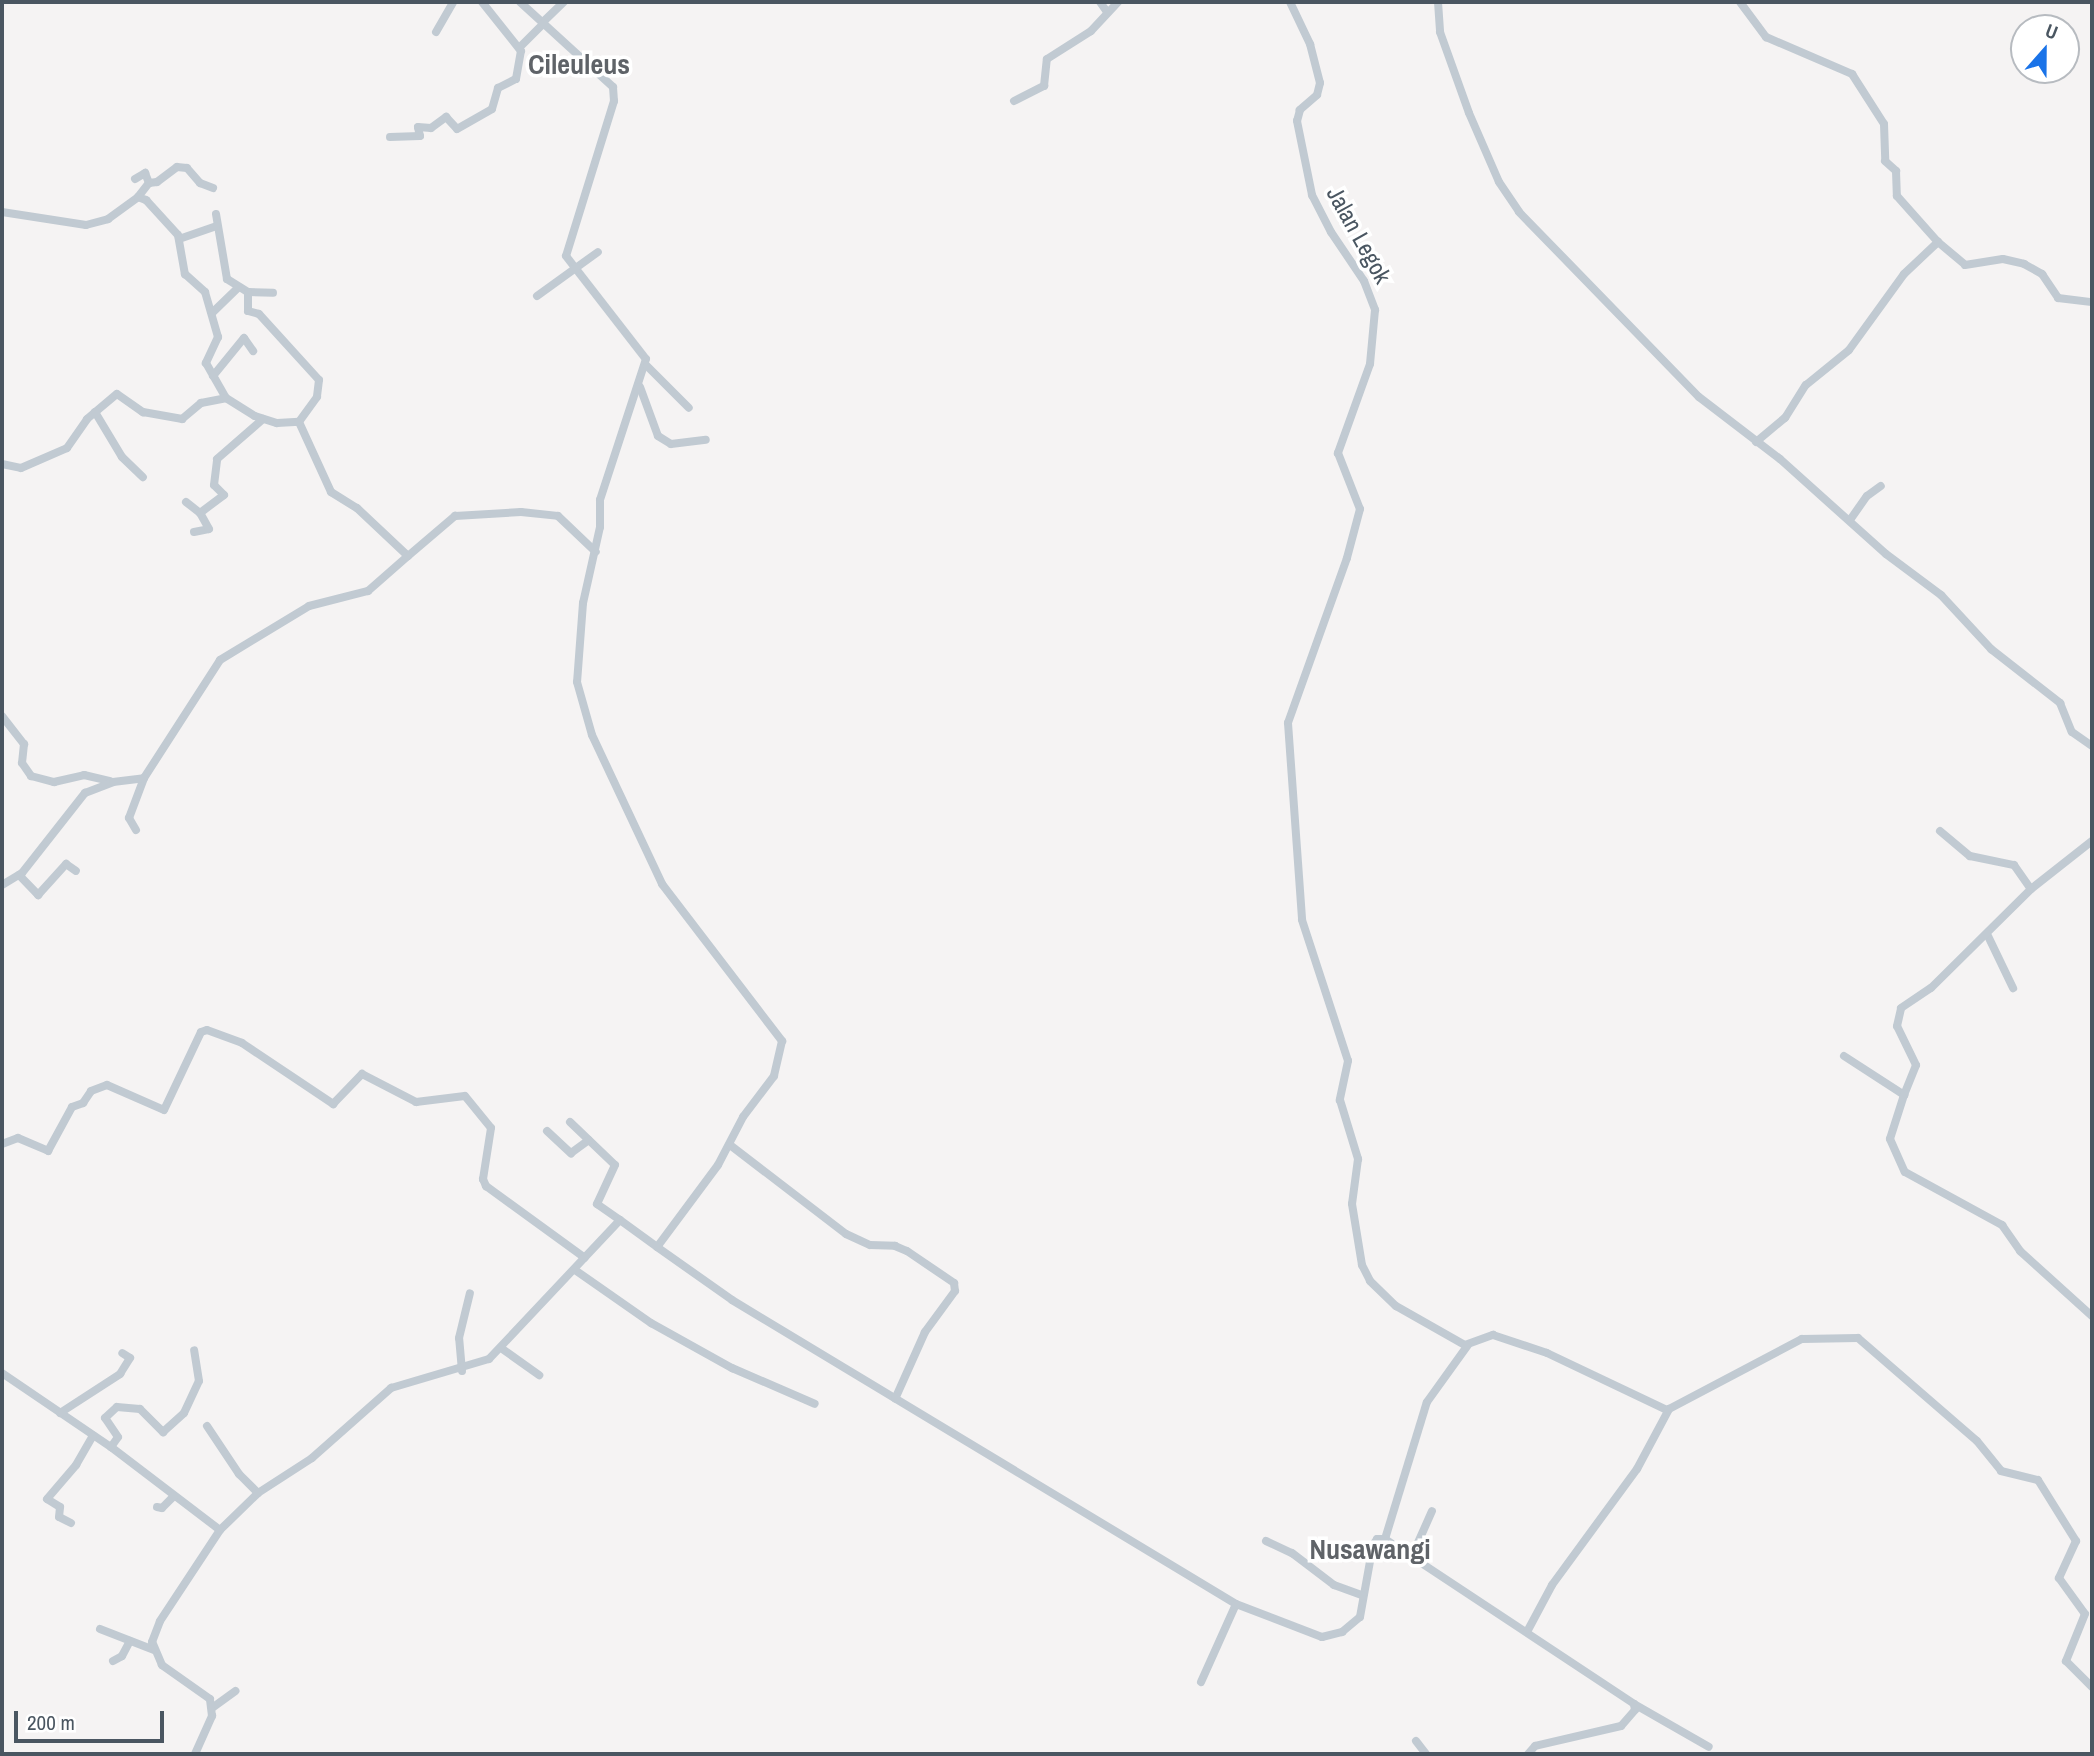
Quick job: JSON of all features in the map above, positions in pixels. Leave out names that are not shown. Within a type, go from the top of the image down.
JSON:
[{"type":"street","points":[[436,32],[453,2]]},
{"type":"street","points":[[482,2],[520,48]]},
{"type":"street","points":[[520,2],[606,79],[615,94],[566,250],[575,270],[640,347],[647,366],[689,408]]},
{"type":"street","points":[[390,137],[421,136],[418,127],[431,128],[446,117],[457,129],[487,114],[498,88],[512,83],[519,74],[520,48],[564,2]]},
{"type":"street","points":[[1100,2],[1107,12]]},
{"type":"street","points":[[1014,101],[1044,86],[1046,59],[1091,31],[1118,2]]},
{"type":"street","name":"Jalan Legok","points":[[1290,2],[1310,44],[1320,83],[1318,93],[1300,110],[1297,121],[1312,195],[1364,281],[1375,310],[1370,364],[1338,453],[1360,509],[1341,573],[1288,723],[1302,920],[1347,1056],[1340,1100],[1357,1158],[1352,1204],[1365,1273],[1396,1306],[1468,1345]]},
{"type":"street","points":[[1438,2],[1440,32],[1469,113],[1507,195],[1699,397],[1941,595],[1992,649],[2060,703],[2072,732],[2092,746]]},
{"type":"street","points":[[1740,2],[1766,37],[1855,78],[1867,104],[1884,124],[1885,161],[1896,172],[1897,196],[1938,242],[1965,265],[2003,259],[2024,264],[2042,274],[2058,298],[2092,302]]},
{"type":"street","points":[[2,212],[86,225],[108,219],[138,197],[149,183],[181,167],[213,188]]},
{"type":"street","points":[[135,179],[145,173],[149,183]]},
{"type":"street","points":[[138,197],[146,201],[179,239],[185,274],[205,292],[218,337],[206,363],[226,398],[263,419],[299,422]]},
{"type":"street","points":[[216,214],[222,268],[229,282],[248,292],[272,293]]},
{"type":"street","points":[[179,239],[216,226]]},
{"type":"street","points":[[1756,442],[1785,418],[1806,385],[1849,350],[1898,281],[1938,242]]},
{"type":"street","points":[[537,296],[598,252]]},
{"type":"street","points":[[212,313],[238,288]]},
{"type":"street","points":[[248,292],[248,311],[258,314],[319,380],[317,397],[299,422]]},
{"type":"street","points":[[213,376],[244,338],[253,351]]},
{"type":"street","points":[[647,366],[604,483],[596,552],[583,603],[577,666],[592,735],[662,884],[782,1041],[774,1076],[748,1108],[730,1145],[657,1247]]},
{"type":"street","points":[[640,387],[658,436],[671,444],[706,440]]},
{"type":"street","points":[[2,464],[21,468],[67,448],[95,412],[118,394],[143,412],[185,419],[201,403],[226,398]]},
{"type":"street","points":[[95,412],[122,457],[143,477]]},
{"type":"street","points":[[200,513],[225,495],[214,485],[217,459],[263,419]]},
{"type":"street","points":[[299,422],[331,492],[356,508],[408,556]]},
{"type":"street","points":[[1850,520],[1881,486]]},
{"type":"street","points":[[186,502],[200,513],[210,528],[194,532]]},
{"type":"street","points":[[136,830],[129,818],[144,778],[220,660],[309,606],[368,591],[455,516],[521,512],[563,518],[596,552]]},
{"type":"street","points":[[2,716],[24,744],[22,763],[31,776],[54,782],[84,775],[113,782]]},
{"type":"street","points":[[2,884],[19,875],[79,799],[113,782],[144,778]]},
{"type":"street","points":[[1940,831],[1970,856],[2014,865],[2031,889]]},
{"type":"street","points":[[2092,841],[2031,889],[1987,936],[1957,959],[1931,988],[1901,1008],[1897,1026],[1916,1065],[1890,1139],[1905,1172],[2002,1225],[2020,1251],[2092,1316]]},
{"type":"street","points":[[19,875],[38,895],[66,864],[76,871]]},
{"type":"street","points":[[1987,936],[2013,988]]},
{"type":"street","points":[[2,1143],[18,1138],[48,1151],[72,1107],[83,1103],[91,1091],[106,1086],[164,1110],[201,1032],[207,1030],[239,1042],[332,1104],[362,1074],[416,1102],[465,1096],[491,1128],[485,1185],[585,1258]]},
{"type":"street","points":[[1844,1056],[1904,1095]]},
{"type":"street","points":[[570,1122],[615,1167],[597,1204],[732,1300],[1236,1604],[1322,1637],[1353,1625],[1360,1617],[1373,1545],[1377,1539],[1385,1539],[1528,1630],[1634,1704],[1709,1747]]},
{"type":"street","points":[[547,1131],[571,1153],[589,1140]]},
{"type":"street","points":[[730,1145],[846,1234],[870,1245],[895,1245],[954,1283],[955,1291],[929,1325],[895,1399]]},
{"type":"street","points":[[212,1708],[209,1696],[162,1665],[154,1650],[154,1632],[220,1530],[258,1493],[312,1458],[391,1388],[462,1371],[489,1359],[620,1220]]},
{"type":"street","points":[[575,1270],[651,1323],[732,1368],[815,1404]]},
{"type":"street","points":[[462,1371],[458,1347],[470,1293]]},
{"type":"street","points":[[1385,1539],[1427,1402],[1468,1345],[1493,1335],[1547,1353],[1667,1410]]},
{"type":"street","points":[[1528,1630],[1553,1584],[1637,1469],[1667,1410],[1802,1339],[1866,1341],[1977,1441],[2001,1471],[2038,1480],[2076,1541],[2059,1578],[2085,1614],[2066,1661],[2092,1687]]},
{"type":"street","points":[[500,1348],[539,1375]]},
{"type":"street","points":[[111,1447],[118,1437],[105,1418],[117,1407],[140,1409],[163,1432],[184,1413],[199,1381],[194,1350]]},
{"type":"street","points":[[60,1413],[120,1374],[130,1358],[122,1353]]},
{"type":"street","points":[[2,1373],[141,1465],[173,1497],[220,1530]]},
{"type":"street","points":[[207,1426],[239,1474],[258,1493]]},
{"type":"street","points":[[72,1523],[59,1517],[61,1507],[47,1499],[76,1465],[93,1435]]},
{"type":"street","points":[[157,1507],[162,1508],[173,1497]]},
{"type":"street","points":[[1412,1556],[1432,1511]]},
{"type":"street","points":[[1266,1541],[1292,1553],[1334,1585],[1362,1595]]},
{"type":"street","points":[[1201,1682],[1236,1604]]},
{"type":"street","points":[[100,1629],[154,1650]]},
{"type":"street","points":[[113,1661],[122,1656],[130,1641]]},
{"type":"street","points":[[195,1754],[212,1708],[235,1691]]},
{"type":"street","points":[[1528,1754],[1535,1746],[1621,1726],[1635,1710],[1634,1704]]},
{"type":"street","points":[[1416,1741],[1426,1754]]},
{"type":"district","name":"Cileuleus","points":[[579,64]]},
{"type":"district","name":"Nusawangi","points":[[1370,1549]]}]
